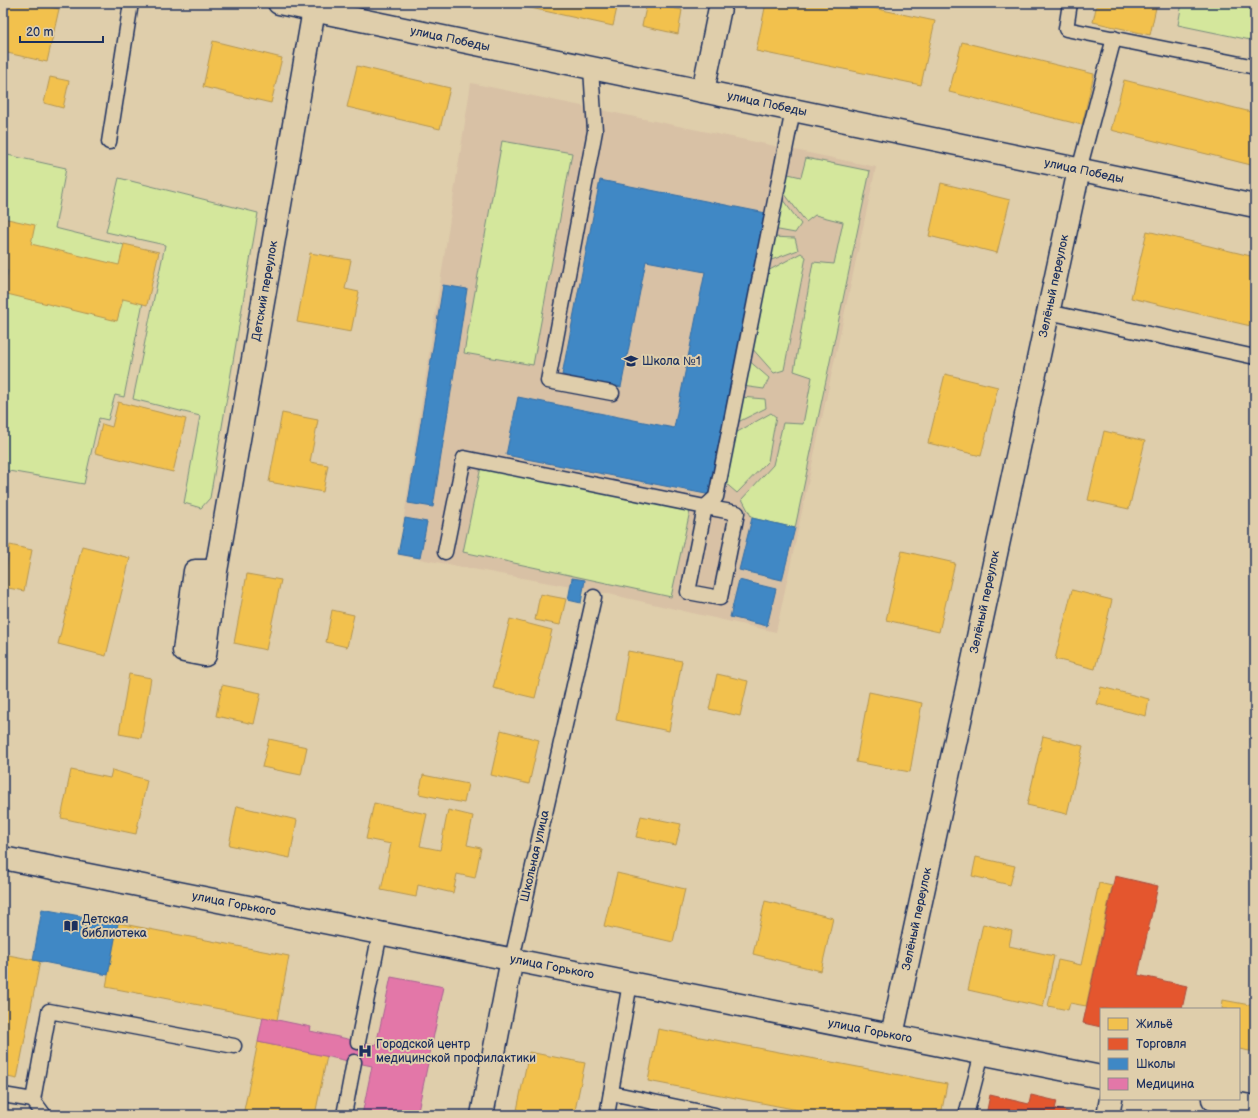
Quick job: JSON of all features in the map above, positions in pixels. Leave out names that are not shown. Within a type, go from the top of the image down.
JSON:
[{"type":"street","name":"улица Победы","points":[[279,3],[1255,206]]},
{"type":"street","points":[[703,91],[721,3]]},
{"type":"street","name":"Детский переулок","points":[[216,571],[314,10]]},
{"type":"street","name":"Зелёный переулок","points":[[892,1035],[1079,170]]},
{"type":"street","name":"улица Горького","points":[[3,858],[1100,1077]]},
{"type":"street","name":"Школьная улица","points":[[482,1115],[512,959]]},
{"type":"street","points":[[1108,1115],[1111,1100]]},
{"type":"street","points":[[1217,1100],[1255,1107]]},
{"type":"lane","points":[[109,142],[131,3]]},
{"type":"lane","points":[[1070,3],[1066,29],[1255,67]]},
{"type":"lane","points":[[1079,170],[1114,38]]},
{"type":"lane","points":[[591,68],[595,131],[548,381],[612,393]]},
{"type":"lane","points":[[444,552],[464,458],[705,507],[737,514],[720,598],[688,592],[705,507],[716,497],[793,110]]},
{"type":"lane","points":[[1048,312],[1255,357]]},
{"type":"lane","name":"Школьная улица","points":[[512,959],[594,597]]},
{"type":"lane","points":[[358,1042],[380,933]]},
{"type":"lane","points":[[607,1115],[630,983]]},
{"type":"lane","points":[[33,1100],[49,1011],[234,1046]]},
{"type":"lane","points":[[966,1115],[982,1053]]},
{"type":"lane","points":[[344,1115],[354,1062]]},
{"type":"lane","points":[[611,1093],[715,1115]]},
{"type":"lane","points":[[3,1095],[33,1100],[44,1115]]},
{"type":"shaded area","name":"Школа №1","points":[[471,83],[876,167],[776,632],[609,594],[398,555]]},
{"type":"green space","points":[[1182,3],[1255,3],[1255,41],[1178,25]]},
{"type":"green space","points":[[502,141],[572,153],[533,365],[464,353]]},
{"type":"green space","points":[[3,154],[66,168],[55,228],[153,252],[124,397],[115,395],[108,420],[99,418],[84,484],[3,470]]},
{"type":"green space","points":[[806,158],[870,171],[795,528],[752,518],[742,499],[773,465],[783,423],[803,424],[812,377],[794,371],[813,262],[834,264],[843,222],[815,215],[806,222],[781,189],[784,173],[801,177]]},
{"type":"green space","points":[[119,178],[258,213],[210,498],[201,508],[184,503],[200,416],[133,399],[165,245],[106,232]]},
{"type":"green space","points":[[779,195],[801,224],[795,233],[773,229]]},
{"type":"green space","points":[[771,237],[795,238],[798,250],[766,262]]},
{"type":"green space","points":[[801,253],[806,257],[784,370],[774,373],[750,346],[764,273]]},
{"type":"green space","points":[[747,359],[769,378],[764,389],[742,386]]},
{"type":"green space","points":[[740,397],[765,399],[766,408],[734,424]]},
{"type":"green space","points":[[771,413],[776,417],[768,461],[737,493],[723,481],[732,435]]},
{"type":"green space","points":[[481,467],[690,511],[671,597],[463,552]]},
{"type":"building: Жильё","points":[[3,3],[34,3],[59,9],[47,62],[3,52]]},
{"type":"building: Жильё","points":[[518,3],[618,3],[613,26],[517,5]]},
{"type":"building: Жильё","points":[[647,3],[682,10],[678,34],[642,26]]},
{"type":"building: Жильё","points":[[766,3],[849,3],[935,21],[921,85],[756,51]]},
{"type":"building: Жильё","points":[[1097,3],[1157,3],[1150,35],[1093,22]]},
{"type":"building: Жильё","points":[[213,41],[282,58],[271,103],[203,87]]},
{"type":"building: Жильё","points":[[962,42],[1094,74],[1082,125],[949,92]]},
{"type":"building: Жильё","points":[[357,66],[450,88],[440,129],[347,107]]},
{"type":"building: Жильё","points":[[50,77],[69,81],[63,108],[44,103]]},
{"type":"building: Жильё","points":[[1124,80],[1255,113],[1255,166],[1111,130]]},
{"type":"building: Жильё","points":[[941,183],[1010,200],[997,253],[929,236]]},
{"type":"building: Жильё","points":[[3,218],[35,225],[31,244],[119,265],[124,244],[159,252],[147,305],[123,299],[117,321],[3,293],[8,271],[3,270]]},
{"type":"building: Жильё","points":[[1147,231],[1255,257],[1255,327],[1131,298]]},
{"type":"building: Жильё","points":[[310,253],[351,260],[345,289],[359,292],[351,332],[297,322]]},
{"type":"building: Жильё","points":[[945,374],[998,387],[981,456],[928,443]]},
{"type":"building: Жильё","points":[[118,402],[186,419],[173,472],[95,453],[102,424],[112,427]]},
{"type":"building: Жильё","points":[[282,413],[318,420],[310,462],[328,465],[323,492],[269,482]]},
{"type":"building: Жильё","points":[[1104,431],[1145,441],[1129,509],[1088,500]]},
{"type":"building: Жильё","points":[[10,545],[32,550],[24,591],[3,587]]},
{"type":"building: Жильё","points":[[82,546],[130,558],[106,656],[58,644]]},
{"type":"building: Жильё","points":[[902,551],[955,563],[939,632],[886,620]]},
{"type":"building: Жильё","points":[[247,574],[281,580],[266,650],[234,643]]},
{"type":"building: Жильё","points":[[1072,590],[1112,600],[1095,669],[1055,659]]},
{"type":"building: Жильё","points":[[540,594],[566,599],[560,625],[535,620]]},
{"type":"building: Жильё","points":[[332,610],[354,615],[347,647],[326,642]]},
{"type":"building: Жильё","points":[[510,619],[552,630],[535,698],[493,688]]},
{"type":"building: Жильё","points":[[628,651],[682,661],[669,731],[616,720]]},
{"type":"building: Жильё","points":[[129,674],[151,678],[141,738],[119,734]]},
{"type":"building: Жильё","points":[[717,674],[748,681],[740,716],[709,709]]},
{"type":"building: Жильё","points":[[222,685],[261,693],[254,724],[216,716]]},
{"type":"building: Жильё","points":[[1101,687],[1149,699],[1146,716],[1097,704]]},
{"type":"building: Жильё","points":[[869,692],[922,703],[910,772],[856,762]]},
{"type":"building: Жильё","points":[[501,730],[539,740],[529,784],[491,775]]},
{"type":"building: Жильё","points":[[1043,736],[1083,746],[1067,814],[1027,805]]},
{"type":"building: Жильё","points":[[269,739],[307,747],[301,775],[262,767]]},
{"type":"building: Жильё","points":[[71,770],[110,778],[112,770],[147,780],[136,834],[61,818]]},
{"type":"building: Жильё","points":[[423,775],[468,784],[464,803],[419,794]]},
{"type":"building: Жильё","points":[[374,803],[427,814],[420,846],[440,850],[448,810],[473,816],[467,845],[481,848],[475,878],[457,874],[453,893],[418,885],[416,897],[381,890],[391,844],[366,839]]},
{"type":"building: Жильё","points":[[237,806],[297,820],[290,858],[229,845]]},
{"type":"building: Жильё","points":[[641,816],[681,824],[676,845],[636,837]]},
{"type":"building: Жильё","points":[[976,857],[1015,866],[1010,885],[972,876]]},
{"type":"building: Жильё","points":[[617,873],[685,889],[673,942],[604,926]]},
{"type":"building: Жильё","points":[[1099,883],[1112,886],[1086,1006],[1070,1003],[1068,1010],[1048,1006],[1058,960],[1081,965]]},
{"type":"building: Жильё","points":[[765,901],[833,918],[821,971],[753,954]]},
{"type":"building: Жильё","points":[[118,923],[289,956],[277,1020],[106,987]]},
{"type":"building: Жильё","points":[[983,924],[1012,931],[1009,946],[1054,956],[1043,1007],[968,990]]},
{"type":"building: Жильё","points":[[3,954],[40,961],[17,1079],[3,1076]]},
{"type":"building: Жильё","points":[[1223,1000],[1255,1006],[1255,1052],[1240,1049],[1240,1008],[1222,1008]]},
{"type":"building: Жильё","points":[[658,1029],[947,1084],[941,1115],[824,1115],[648,1081]]},
{"type":"building: Жильё","points":[[258,1042],[327,1056],[315,1115],[243,1115]]},
{"type":"building: Жильё","points":[[529,1052],[585,1063],[574,1115],[516,1115]]},
{"type":"building: Торговля","points":[[1115,876],[1158,886],[1138,975],[1187,986],[1182,1008],[1100,1008],[1100,1027],[1083,1023]]},
{"type":"building: Торговля","points":[[990,1095],[1029,1104],[1031,1095],[1057,1101],[1055,1109],[1070,1112],[1069,1115],[986,1115]]},
{"type":"building: Школы","points":[[600,180],[766,213],[711,495],[506,455],[518,397],[674,428],[705,272],[646,261],[621,387],[562,375]]},
{"type":"building: Школы","points":[[443,285],[467,289],[433,507],[408,503]]},
{"type":"building: Школы","points":[[405,518],[427,522],[420,558],[398,554]]},
{"type":"building: Школы","points":[[752,518],[795,528],[782,580],[739,570]]},
{"type":"building: Школы","points":[[572,578],[585,580],[581,603],[568,600]]},
{"type":"building: Школы","points":[[739,580],[776,589],[767,626],[730,617]]},
{"type":"building: Школы","points":[[42,909],[118,923],[108,975],[33,960]]},
{"type":"building: Медицина","name":"Городской центр медицинской профилактики","points":[[391,977],[444,987],[417,1115],[362,1115],[372,1066],[258,1042],[263,1017],[311,1027],[310,1031],[376,1045]]},
{"type":"place","name":"Школа №1","points":[[631,361]]},
{"type":"place","name":"Детская библиотека","points":[[71,926]]},
{"type":"place","name":"Городской центр медицинской профилактики","points":[[365,1051]]}]
